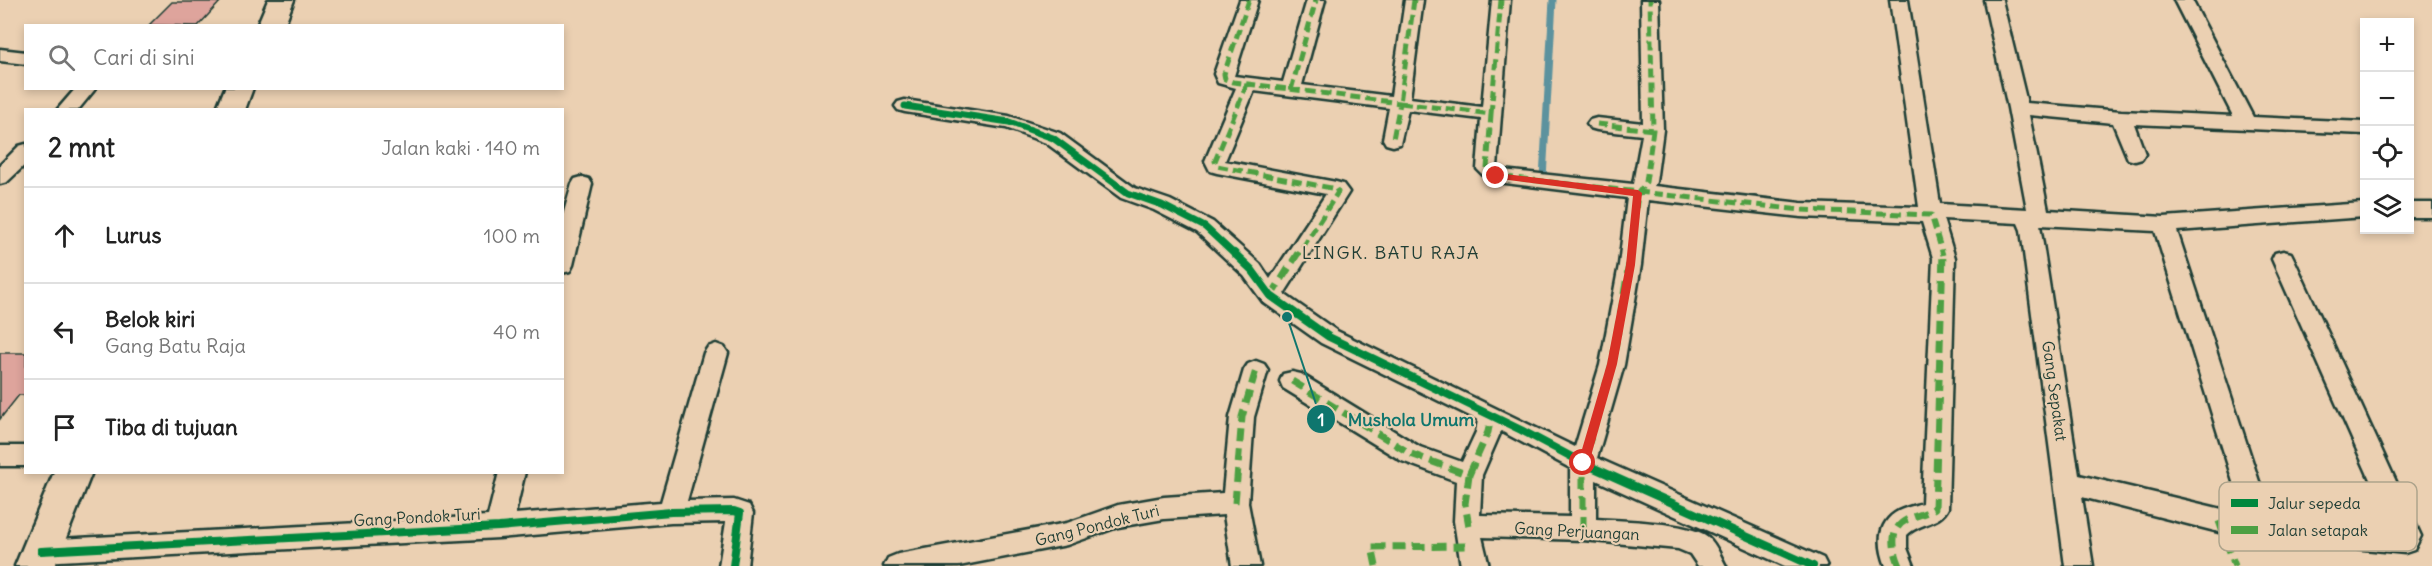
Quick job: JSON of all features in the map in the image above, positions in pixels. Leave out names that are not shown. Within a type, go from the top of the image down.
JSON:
[{"type":"highway","points":[[271,24],[281,0]]},
{"type":"highway","points":[[231,108],[238,90]]},
{"type":"highway","points":[[38,558],[72,474]]},
{"type":"street","points":[[1249,0],[1224,74],[1226,79],[1246,84],[1491,114]]},
{"type":"street","points":[[1292,90],[1316,0]]},
{"type":"street","points":[[1394,139],[1414,0]]},
{"type":"street","points":[[1501,0],[1487,169],[1496,176],[1641,188],[1801,210],[1931,213],[2164,224],[2360,210]]},
{"type":"street","points":[[1583,529],[1583,463],[1612,364],[1641,188],[1653,130],[1650,0]]},
{"type":"street","points":[[1899,0],[1931,213],[1944,258],[1935,508],[1928,514],[1904,520],[1894,531],[1893,551],[1900,566]]},
{"type":"street","name":"Gang Sepakat","points":[[1993,0],[2018,108],[2033,218],[2032,230],[2079,566]]},
{"type":"street","points":[[2183,0],[2246,122]]},
{"type":"street","points":[[0,55],[24,58]]},
{"type":"street","points":[[1246,84],[1215,161],[1217,166],[1336,189],[1338,192],[1271,296]]},
{"type":"street","points":[[69,108],[85,90]]},
{"type":"street","points":[[905,106],[1009,122],[1053,138],[1128,193],[1162,205],[1206,227],[1252,270],[1271,296],[1329,337],[1583,463],[1813,566]]},
{"type":"street","points":[[2018,108],[2121,117],[2360,128]]},
{"type":"street","points":[[2121,117],[2135,154]]},
{"type":"street","points":[[1597,124],[1653,130]]},
{"type":"street","points":[[0,177],[24,153]]},
{"type":"street","points":[[564,257],[582,184]]},
{"type":"street","points":[[2414,210],[2432,210]]},
{"type":"street","points":[[2164,224],[2246,482]]},
{"type":"street","points":[[2283,259],[2384,482]]},
{"type":"street","points":[[671,512],[716,353]]},
{"type":"street","points":[[1246,566],[1235,503],[1242,417],[1256,370]]},
{"type":"street","points":[[1292,381],[1411,454],[1469,475]]},
{"type":"street","points":[[1475,566],[1469,546],[1469,526],[1465,504],[1469,475],[1488,432],[1491,417]]},
{"type":"street","points":[[0,456],[24,456]]},
{"type":"street","points":[[499,526],[512,474]]},
{"type":"street","points":[[2068,483],[2219,521]]},
{"type":"street","name":"Gang Pondok Turi","points":[[898,566],[1067,534],[1130,514],[1164,508],[1235,503]]},
{"type":"street","name":"Gang Pondok Turi","points":[[38,558],[671,512],[734,511],[740,513],[733,566]]},
{"type":"street","name":"Gang Perjuangan","points":[[1469,526],[1583,529],[1693,540],[1702,548],[1712,566]]},
{"type":"building","points":[[172,2],[220,2],[200,24],[150,24]]},
{"type":"building","points":[[0,353],[24,353],[24,395],[19,395],[0,419]]},
{"type":"waterway","points":[[1549,178],[1543,178],[1553,0]]},
{"type":"marked path","points":[[1249,0],[1224,74],[1225,79],[1233,82],[1400,103],[1393,139]]},
{"type":"marked path","points":[[1291,90],[1316,0]]},
{"type":"marked path","points":[[1414,0],[1400,103],[1491,114],[1487,169],[1496,176],[1801,210],[1931,215],[1944,258],[1935,508],[1928,513],[1904,521],[1895,531],[1893,542],[1900,566]]},
{"type":"marked path","points":[[1491,114],[1501,0]]},
{"type":"marked path","points":[[1583,529],[1583,463],[1612,365],[1630,265],[1638,193],[1646,182],[1653,130],[1650,0]]},
{"type":"marked path","points":[[1247,84],[1215,161],[1217,166],[1336,189],[1338,192],[1271,296]]},
{"type":"marked path","points":[[1597,124],[1653,130]]},
{"type":"marked path","points":[[1235,503],[1242,417],[1256,370]]},
{"type":"marked path","points":[[1292,381],[1411,454],[1469,475],[1465,504],[1469,526]]},
{"type":"marked path","points":[[1469,475],[1488,432],[1491,417]]},
{"type":"marked path","points":[[1376,566],[1372,547],[1469,546]]},
{"type":"marked path","points":[[2230,551],[2235,566]]},
{"type":"cycle path","points":[[905,106],[1009,122],[1053,138],[1128,193],[1162,205],[1205,227],[1252,270],[1271,296],[1329,337],[1521,430],[1583,463],[1813,566]]},
{"type":"cycle path","points":[[41,551],[499,527],[671,512],[734,511],[740,513],[733,566]]},
{"type":"place","name":"Mushola Umum","points":[[1287,317]]},
{"type":"district","name":"LINGK. BATU RAJA","points":[[1391,252]]},
{"type":"route","points":[[1496,176],[1638,193],[1630,265],[1612,364],[1583,463]]}]
